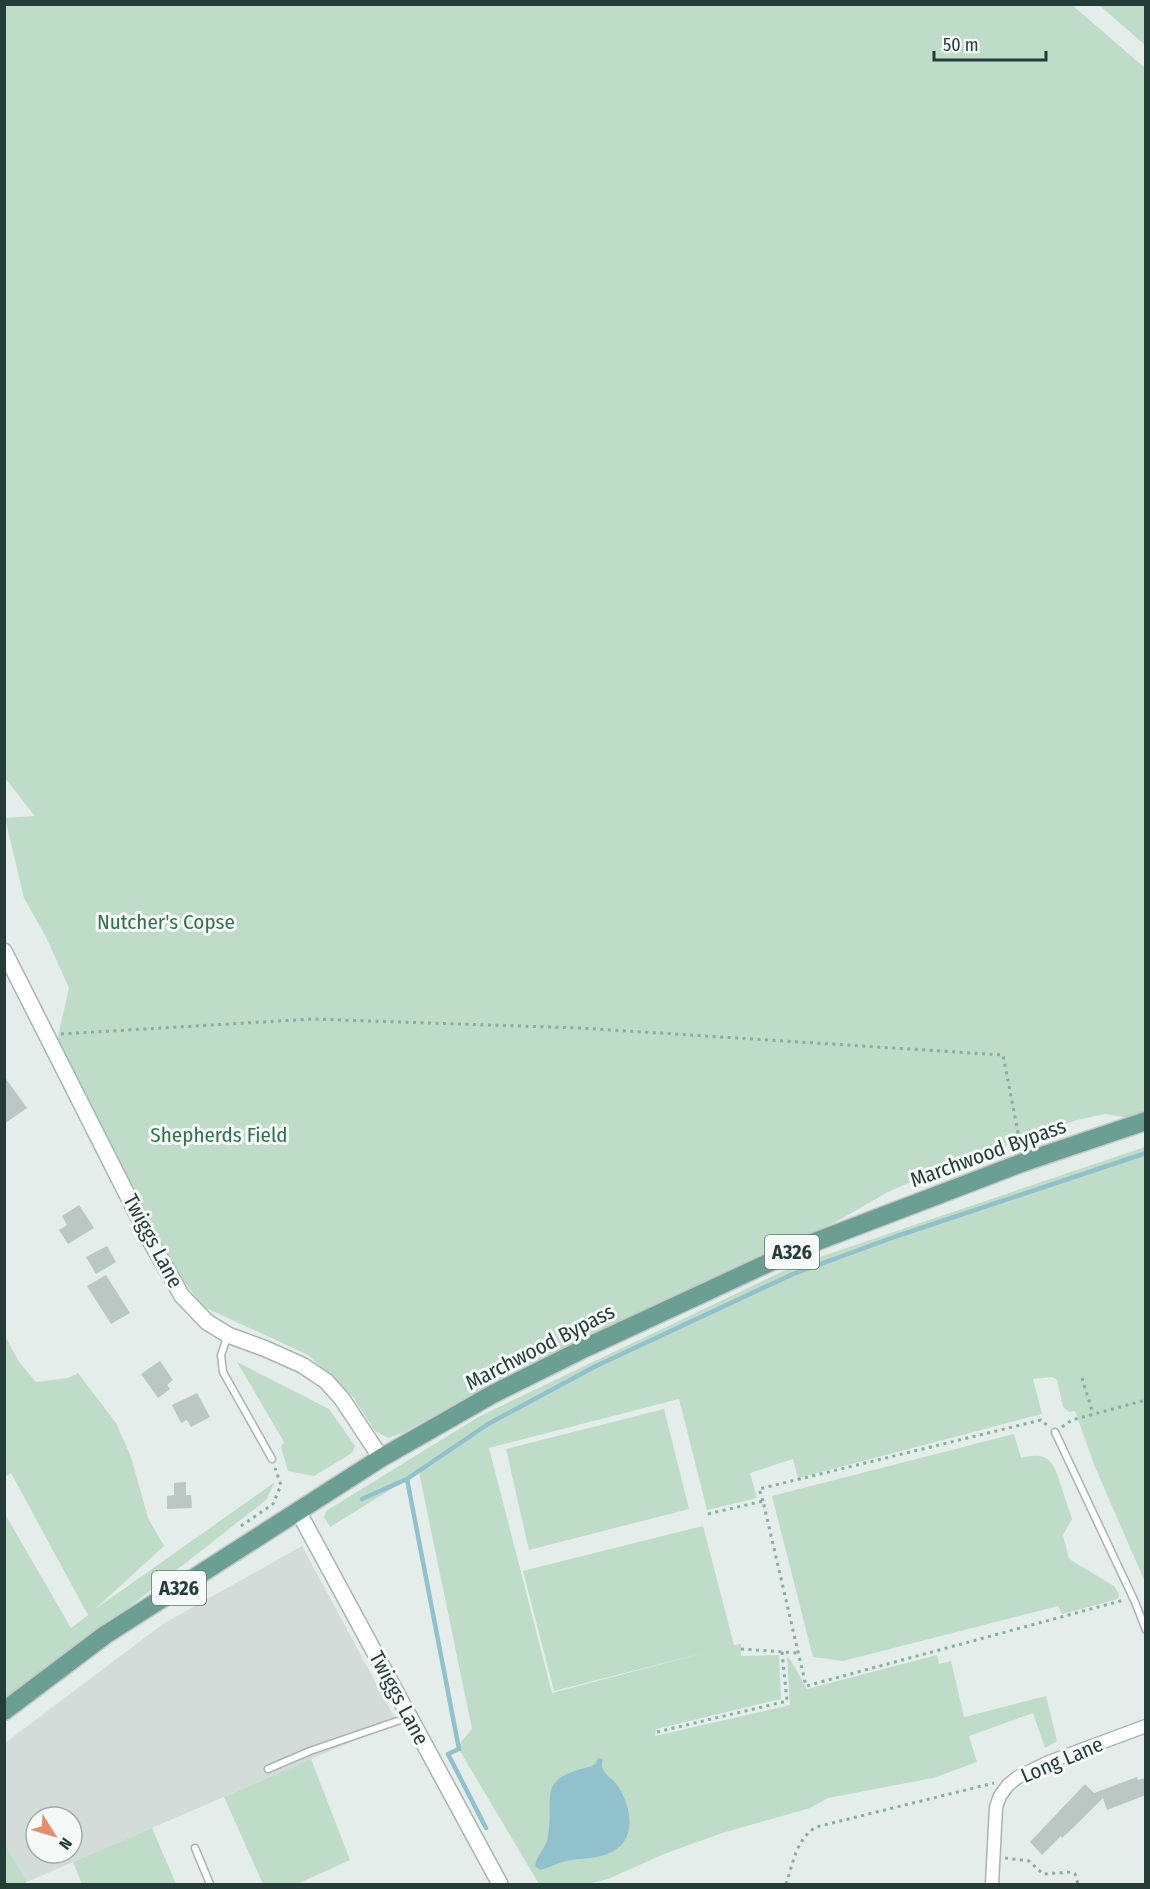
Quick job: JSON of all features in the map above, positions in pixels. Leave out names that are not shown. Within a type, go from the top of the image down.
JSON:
[{"type":"main road","name":"Marchwood Bypass","points":[[4,1711],[105,1635],[381,1458],[493,1394],[585,1347],[807,1245],[1024,1162],[1146,1121]]},
{"type":"street","name":"Twiggs Lane","points":[[4,951],[152,1244],[182,1296],[207,1322],[228,1335],[302,1365],[326,1381],[342,1399],[381,1458]]},
{"type":"street","name":"Twiggs Lane","points":[[298,1511],[500,1884]]},
{"type":"street","name":"Long Lane","points":[[992,1884],[996,1807],[1008,1785],[1018,1777],[1049,1762],[1146,1726]]},
{"type":"lane","points":[[228,1335],[221,1355],[223,1372],[272,1460]]},
{"type":"lane","points":[[1055,1432],[1146,1630]]},
{"type":"lane","points":[[268,1768],[409,1717]]},
{"type":"lane","points":[[195,1848],[210,1884]]},
{"type":"path","points":[[48,1039],[55,1035],[312,1019],[580,1028],[1003,1055],[1024,1162]]},
{"type":"path","points":[[1082,1378],[1093,1414]]},
{"type":"path","points":[[1133,1598],[806,1686],[759,1489],[1041,1420],[1055,1432],[1072,1420],[1146,1400]]},
{"type":"path","points":[[708,1514],[763,1501]]},
{"type":"path","points":[[741,1649],[798,1653]]},
{"type":"path","points":[[657,1732],[787,1701],[782,1652]]},
{"type":"path","points":[[786,1884],[801,1839],[816,1827],[1018,1777]]},
{"type":"path","points":[[994,1857],[1029,1861],[1043,1874],[1072,1872],[1078,1884]]},
{"type":"shaded area","points":[[302,1546],[397,1722],[84,1857],[84,1805],[24,1805],[24,1865],[66,1865],[27,1882],[5,1844],[5,1743],[163,1624]]},
{"type":"green space","points":[[4,5],[1072,5],[1145,68],[1145,1112],[1130,1118],[1105,1114],[1077,1120],[943,1168],[888,1192],[834,1223],[739,1268],[520,1368],[403,1433],[388,1438],[375,1431],[352,1396],[308,1355],[204,1307],[171,1265],[57,1041],[69,988],[46,937],[24,898],[5,818],[35,816],[4,777]]},
{"type":"green space","points":[[1099,5],[1145,5],[1145,45]]},
{"type":"green space","points":[[1145,1147],[1145,1582],[1095,1467],[1075,1411],[1069,1412],[1063,1407],[1057,1380],[1052,1377],[1033,1379],[1042,1414],[798,1478],[793,1459],[750,1473],[757,1498],[707,1510],[679,1399],[489,1448],[552,1693],[711,1651],[554,1691],[523,1571],[703,1526],[734,1645],[741,1644],[741,1656],[779,1655],[781,1699],[656,1729],[655,1736],[790,1705],[787,1657],[807,1689],[937,1655],[939,1664],[951,1661],[964,1717],[1046,1696],[1057,1741],[1045,1748],[1033,1713],[969,1736],[977,1762],[933,1778],[828,1798],[810,1808],[722,1833],[664,1854],[608,1879],[588,1884],[539,1884],[457,1746],[472,1729],[419,1472],[330,1527],[324,1517],[326,1511],[480,1416],[796,1265]]},
{"type":"green space","points":[[4,1334],[19,1362],[36,1382],[68,1378],[78,1373],[116,1423],[131,1457],[148,1518],[164,1546],[94,1610],[275,1482],[266,1500],[128,1608],[5,1699],[5,1514],[71,1628],[88,1615],[11,1473],[5,1477]]},
{"type":"green space","points":[[237,1362],[329,1409],[355,1446],[352,1453],[314,1476],[288,1471],[281,1447],[284,1442]]},
{"type":"green space","points":[[664,1409],[689,1509],[529,1550],[506,1449]]},
{"type":"green space","points":[[1014,1434],[1021,1458],[1044,1457],[1049,1460],[1056,1471],[1072,1519],[1063,1535],[1069,1559],[1114,1586],[1119,1594],[1118,1599],[1062,1614],[1058,1606],[843,1661],[813,1657],[772,1496]]},
{"type":"green space","points":[[311,1759],[350,1860],[297,1884],[263,1884],[224,1797]]},
{"type":"green space","points":[[152,1828],[176,1884],[82,1884],[74,1865],[84,1865],[84,1857]]},
{"type":"green space","points":[[5,1844],[27,1882],[5,1884]]},
{"type":"water","points":[[598,1758],[603,1759],[603,1771],[617,1785],[626,1802],[630,1821],[626,1838],[620,1846],[607,1854],[566,1861],[540,1870],[535,1866],[547,1840],[551,1790],[562,1777],[592,1766]]},
{"type":"building","points":[[4,1076],[27,1108],[4,1124]]},
{"type":"building","points":[[79,1205],[94,1228],[68,1244],[59,1230],[67,1225],[62,1216]]},
{"type":"building","points":[[107,1246],[116,1262],[96,1274],[86,1257]]},
{"type":"building","points":[[106,1275],[130,1313],[111,1324],[87,1286]]},
{"type":"building","points":[[160,1361],[173,1380],[167,1385],[170,1389],[158,1398],[141,1374]]},
{"type":"building","points":[[197,1393],[210,1417],[191,1427],[187,1420],[181,1423],[172,1405]]},
{"type":"building","points":[[186,1482],[186,1495],[191,1495],[192,1508],[167,1509],[167,1496],[174,1495],[174,1483]]},
{"type":"building","points":[[1137,1777],[1138,1780],[1146,1778],[1146,1795],[1107,1810],[1103,1798],[1042,1855],[1030,1842],[1085,1784],[1094,1793]]},
{"type":"waterway","points":[[362,1499],[407,1479],[488,1424],[596,1366],[793,1274],[897,1236],[1146,1153]]},
{"type":"waterway","points":[[407,1479],[459,1749],[448,1754],[486,1828]]},
{"type":"park label","name":"Nutcher's Copse","points":[[166,922]]},
{"type":"park label","name":"Shepherds Field","points":[[219,1135]]}]
